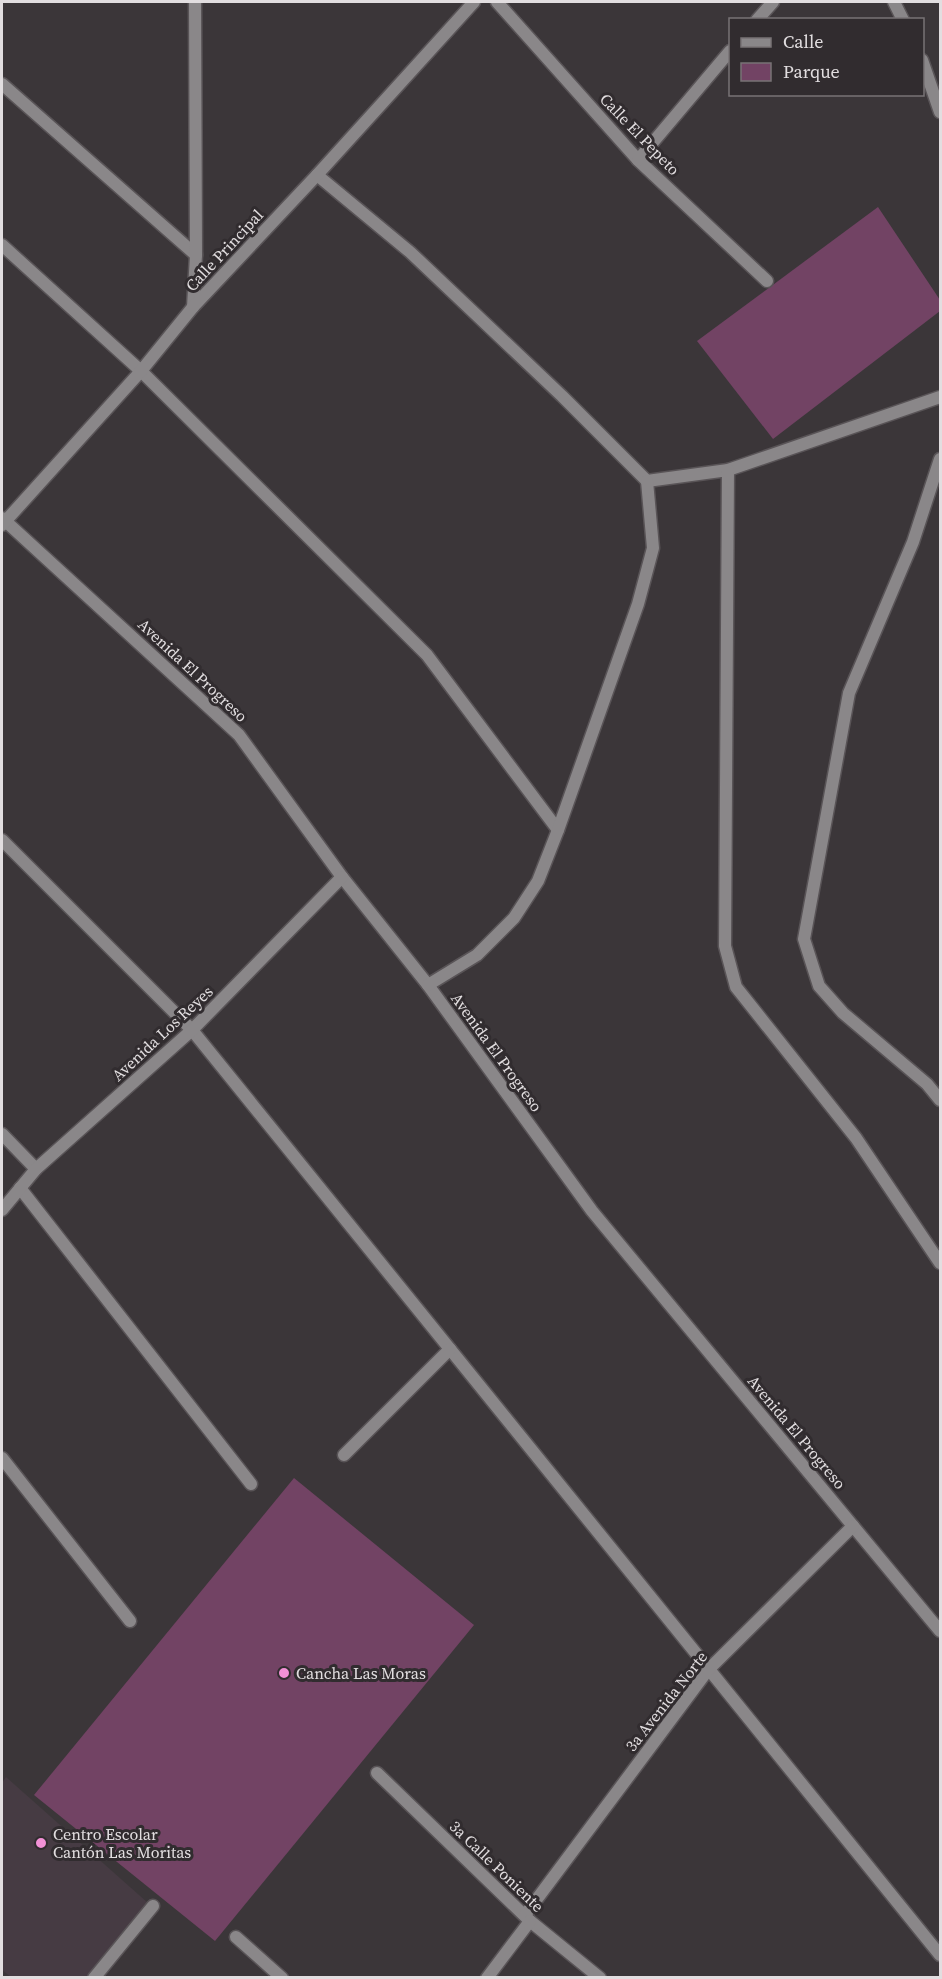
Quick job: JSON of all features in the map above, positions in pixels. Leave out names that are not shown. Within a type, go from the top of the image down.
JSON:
[{"type":"street","points":[[193,307],[196,255],[195,2]]},
{"type":"street","name":"Calle Principal","points":[[3,521],[141,370],[193,307],[474,2]]},
{"type":"street","name":"Calle El Pepeto","points":[[497,2],[638,160],[768,281]]},
{"type":"street","points":[[760,18],[773,2]]},
{"type":"street","points":[[894,2],[902,18]]},
{"type":"street","points":[[638,160],[729,52]]},
{"type":"street","points":[[924,66],[940,112]]},
{"type":"street","points":[[2,84],[196,255]]},
{"type":"street","points":[[317,175],[410,252],[562,396],[647,481],[653,548],[638,604],[538,881],[514,918],[477,955],[428,985]]},
{"type":"street","points":[[2,245],[141,370],[427,655],[558,830]]},
{"type":"street","points":[[647,481],[728,470],[940,397]]},
{"type":"street","points":[[940,459],[913,542],[849,693],[804,939],[819,986],[843,1013],[927,1084],[940,1100]]},
{"type":"street","points":[[728,470],[724,946],[736,987],[856,1138],[940,1263]]},
{"type":"street","name":"Avenida El Progreso","points":[[3,521],[239,735],[342,877],[428,985],[592,1211],[940,1631]]},
{"type":"street","points":[[2,840],[192,1030],[940,1955]]},
{"type":"street","name":"Avenida Los Reyes","points":[[2,1210],[36,1169],[192,1030],[342,877]]},
{"type":"street","points":[[2,1134],[36,1169]]},
{"type":"street","points":[[20,1188],[251,1484]]},
{"type":"street","points":[[344,1455],[450,1349]]},
{"type":"street","points":[[2,1458],[130,1621]]},
{"type":"street","name":"3a Avenida Norte","points":[[488,1977],[528,1918],[708,1670],[853,1526]]},
{"type":"street","name":"3a Calle Poniente","points":[[376,1773],[528,1918],[600,1977]]},
{"type":"street","points":[[94,1977],[153,1906]]},
{"type":"street","points":[[236,1937],[282,1977]]},
{"type":"shaded area","name":"Centro Escolar Cantón Las Moritas","points":[[6,1777],[148,1903],[86,1977],[11,1977],[2,1970],[2,1783]]},
{"type":"green space","points":[[878,207],[940,300],[940,311],[773,439],[697,341]]},
{"type":"green space","name":"Cancha Las Moras","points":[[294,1478],[474,1625],[215,1941],[34,1795]]},
{"type":"place","name":"Cancha Las Moras","points":[[284,1673]]},
{"type":"place","name":"Centro Escolar Cantón Las Moritas","points":[[41,1843]]}]
